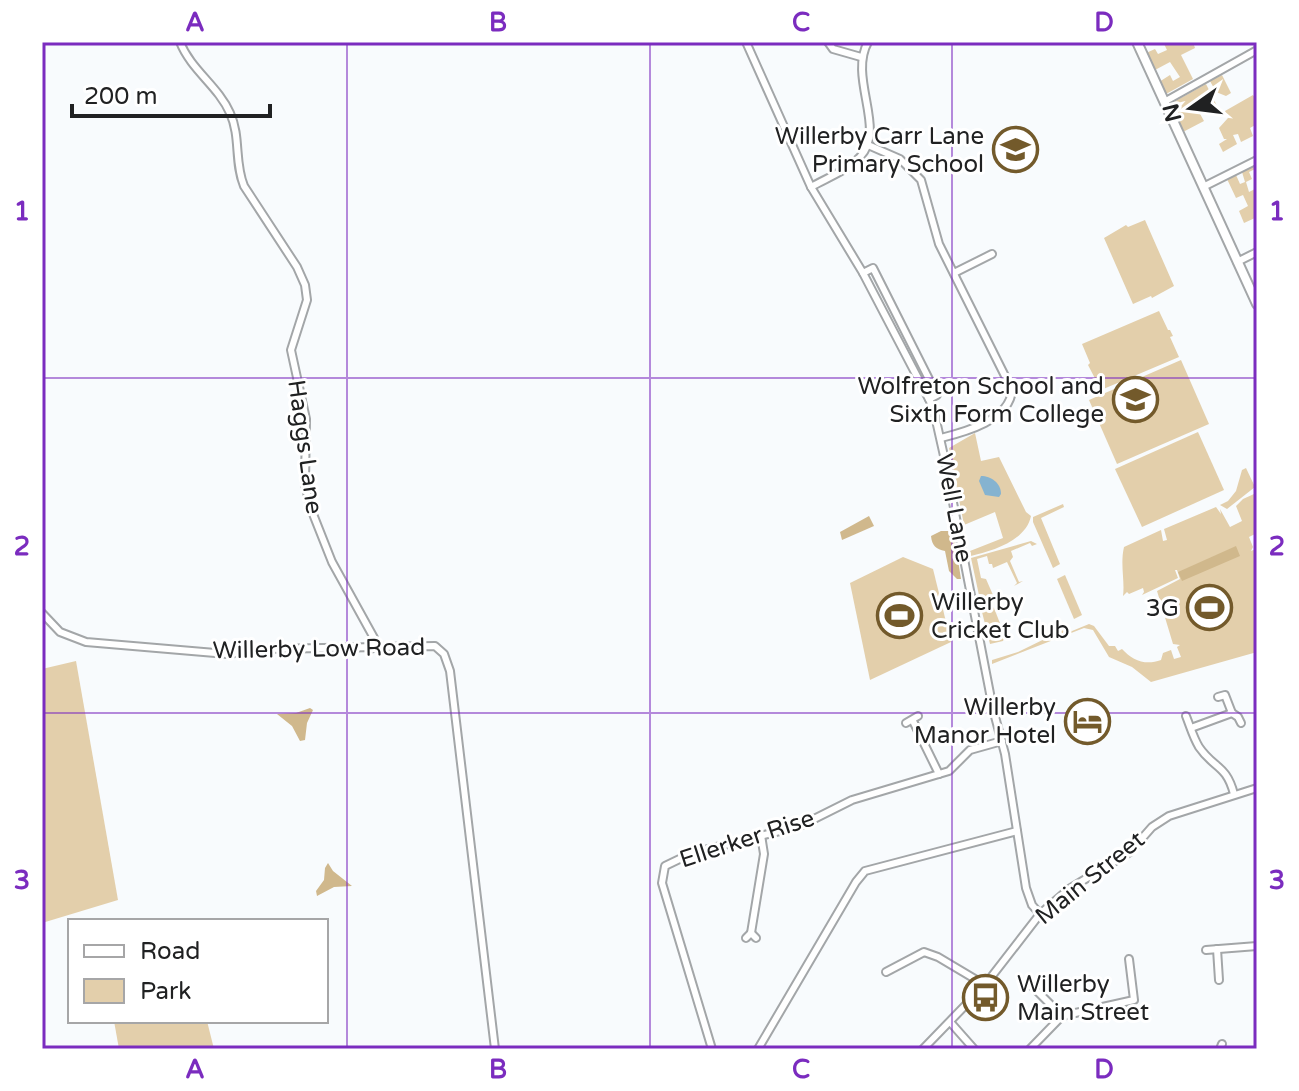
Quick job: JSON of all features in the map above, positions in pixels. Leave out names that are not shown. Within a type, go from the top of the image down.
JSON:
[{"type":"street","name":"Haggs Lane","points":[[180,42],[186,57],[229,110],[235,124],[238,171],[244,186],[297,267],[305,285],[307,300],[291,350],[306,419],[305,484],[311,509],[332,562],[374,638],[389,649]]},
{"type":"street","name":"Well Lane","points":[[746,42],[811,187],[863,273],[929,399],[941,438],[987,681],[1002,741],[1026,888],[1032,905],[1040,914]]},
{"type":"street","points":[[828,42],[833,49],[861,57]]},
{"type":"street","points":[[811,187],[852,164],[862,156],[868,145],[869,120],[860,71],[861,57],[868,42]]},
{"type":"street","points":[[1137,42],[1257,304]]},
{"type":"street","points":[[1164,102],[1257,50]]},
{"type":"street","points":[[868,145],[900,159],[921,180],[939,244],[1009,381],[1011,398],[1000,413],[968,430],[941,438]]},
{"type":"street","points":[[1203,187],[1257,160]]},
{"type":"street","points":[[1237,262],[1257,252]]},
{"type":"street","points":[[954,273],[992,254]]},
{"type":"street","points":[[863,273],[873,268],[938,398],[929,399]]},
{"type":"street","name":"Willerby Low Road","points":[[42,613],[60,632],[86,642],[227,654],[267,649],[435,646],[444,654],[450,671],[495,1049]]},
{"type":"street","points":[[371,649],[374,638]]},
{"type":"street","points":[[1218,697],[1225,695],[1232,713],[1241,723]]},
{"type":"street","points":[[1191,728],[1232,713]]},
{"type":"street","points":[[1186,716],[1200,748],[1228,775],[1234,794]]},
{"type":"street","points":[[912,720],[939,774]]},
{"type":"street","name":"Ellerker Rise","points":[[712,1049],[662,883],[665,866],[692,853],[800,826],[852,800],[949,771],[970,750],[1002,741]]},
{"type":"street","name":"Main Street","points":[[923,1049],[985,985],[1040,914],[1069,889],[1130,852],[1161,820],[1187,808],[1257,788]]},
{"type":"street","points":[[758,1049],[865,871],[1017,831]]},
{"type":"street","points":[[751,936],[764,854],[761,835]]},
{"type":"street","points":[[1206,950],[1257,946]]},
{"type":"street","points":[[1217,949],[1219,980]]},
{"type":"street","points":[[886,972],[900,959],[931,953],[985,985]]},
{"type":"street","points":[[1030,1049],[1062,1016],[1135,1001],[1132,962]]},
{"type":"street","points":[[1036,986],[1062,1016]]},
{"type":"street","points":[[951,1023],[974,1049]]},
{"type":"green space","points":[[1163,42],[1193,42],[1195,48],[1181,55],[1193,79],[1166,94],[1159,82],[1170,75],[1173,81],[1180,77],[1170,62],[1155,70],[1146,53],[1155,49],[1158,54],[1167,50]]},
{"type":"green space","points":[[1222,75],[1231,93],[1226,96],[1216,92],[1210,81]]},
{"type":"green space","points":[[1206,84],[1218,108],[1214,110],[1212,106],[1199,112],[1204,121],[1183,132],[1170,104]]},
{"type":"green space","points":[[1253,95],[1257,101],[1257,124],[1250,128],[1253,136],[1241,142],[1238,134],[1233,135],[1237,144],[1223,152],[1219,144],[1227,139],[1224,139],[1219,128],[1228,118],[1225,111]]},
{"type":"green space","points":[[1257,164],[1257,168],[1249,172],[1252,179],[1246,182],[1249,192],[1257,188],[1257,221],[1255,218],[1244,223],[1239,211],[1248,206],[1243,195],[1236,198],[1227,179],[1236,175],[1240,184],[1245,182],[1242,172]]},
{"type":"green space","points":[[1145,220],[1174,286],[1133,304],[1104,238],[1126,225],[1128,227]]},
{"type":"green space","points":[[1159,311],[1173,336],[1170,337],[1179,357],[1101,390],[1088,365],[1090,363],[1082,344]]},
{"type":"green space","points":[[1181,360],[1209,424],[1117,464],[1089,400]]},
{"type":"green space","points":[[1198,432],[1224,490],[1142,527],[1115,469]]},
{"type":"green space","points":[[975,433],[981,461],[999,457],[1026,512],[1031,516],[1028,525],[1015,538],[998,548],[971,556],[970,551],[1003,538],[995,512],[964,525],[949,448]]},
{"type":"green space","points":[[1246,468],[1255,487],[1227,509],[1220,505],[1236,491],[1242,470]]},
{"type":"green space","points":[[1257,495],[1257,533],[1249,537],[1253,547],[1251,551],[1256,549],[1257,552],[1257,652],[1151,682],[1132,667],[1109,657],[1093,630],[1084,628],[992,664],[992,660],[1018,652],[1065,629],[1072,631],[1089,624],[1109,646],[1115,646],[1118,651],[1122,649],[1139,661],[1161,660],[1163,653],[1171,650],[1174,659],[1181,657],[1177,647],[1180,645],[1173,644],[1157,591],[1180,579],[1177,570],[1178,578],[1142,595],[1143,588],[1123,596],[1124,547],[1161,530],[1163,541],[1167,540],[1164,529],[1216,507],[1230,527],[1242,521],[1236,506]]},
{"type":"green space","points":[[1063,504],[1064,507],[1041,518],[1060,564],[1053,568],[1033,517]]},
{"type":"green space","points":[[1031,541],[1037,544],[1032,546],[1030,543],[1011,551],[1013,557],[1010,561],[1019,582],[1023,581],[1014,586],[1017,583],[1007,562],[993,568],[987,556],[977,559],[981,578],[986,579],[993,595],[980,600],[971,558]]},
{"type":"green space","name":"Willerby Cricket Club","points":[[903,557],[933,569],[951,642],[870,680],[850,583]]},
{"type":"green space","points":[[1065,575],[1082,615],[1074,619],[1057,579]]},
{"type":"green space","points":[[990,605],[1005,636],[1003,641],[990,644],[981,608]]},
{"type":"green space","points":[[76,661],[118,900],[42,923],[42,669]]},
{"type":"green space","points":[[114,1023],[208,1023],[214,1049],[119,1049]]},
{"type":"shaded area","points":[[869,516],[874,526],[842,540],[840,532]]},
{"type":"shaded area","points":[[941,531],[954,535],[961,579],[949,571],[945,551],[932,542],[931,536]]},
{"type":"shaded area","points":[[1236,546],[1240,556],[1182,581],[1178,572]]},
{"type":"shaded area","points":[[310,708],[313,710],[307,723],[305,740],[300,741],[292,726],[277,714],[296,713]]},
{"type":"shaded area","points":[[328,863],[352,886],[334,887],[317,896],[316,891],[324,880]]},
{"type":"water","points":[[981,476],[997,483],[1001,490],[999,497],[985,495],[979,481]]},
{"type":"place","name":"Willerby Carr Lane Primary School","points":[[1015,150]]},
{"type":"place","name":"Wolfreton School and Sixth Form College","points":[[1135,400]]},
{"type":"place","name":"3G","points":[[1210,608]]},
{"type":"place","name":"Willerby Cricket Club","points":[[900,616]]},
{"type":"place","name":"Willerby Manor Hotel","points":[[1087,721]]},
{"type":"place","name":"Willerby Main Street","points":[[986,998]]}]
